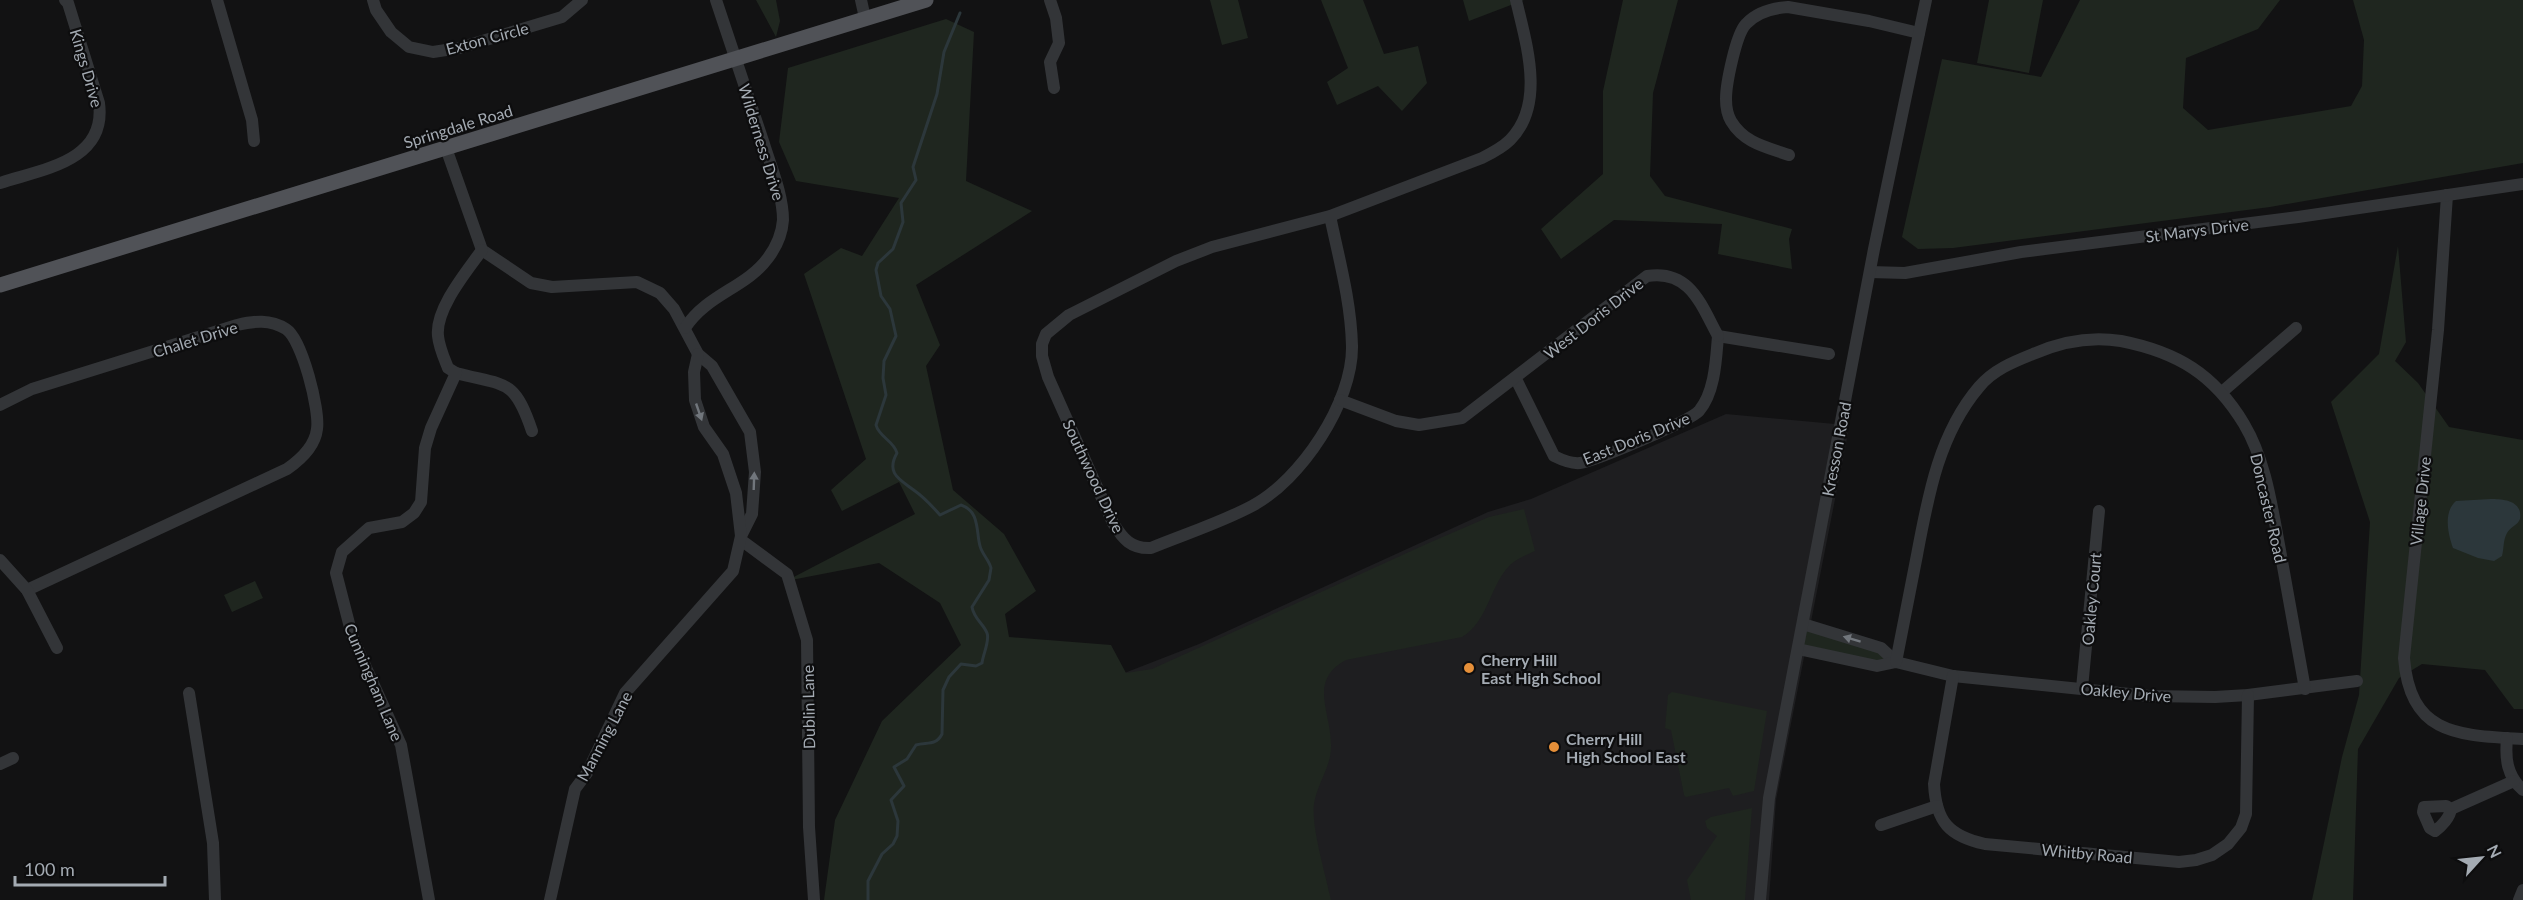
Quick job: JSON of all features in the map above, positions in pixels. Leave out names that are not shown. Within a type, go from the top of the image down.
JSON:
[{"type":"main road","name":"Springdale Road","points":[[0,285],[926,0]]},
{"type":"street","name":"Kings Drive","points":[[0,183],[55,165],[78,154],[88,146],[99,127],[99,103],[68,3],[65,0]]},
{"type":"street","points":[[217,0],[252,120],[254,141]]},
{"type":"street","name":"Exton Circle","points":[[373,0],[391,32],[409,47],[433,52],[459,48],[562,17],[582,0]]},
{"type":"street","points":[[716,0],[736,58]]},
{"type":"street","points":[[861,0],[866,18]]},
{"type":"street","points":[[1050,0],[1056,18],[1059,43],[1050,62],[1054,88]]},
{"type":"street","name":"Southwood Drive","points":[[1330,216],[1348,304],[1352,348],[1348,378],[1322,436],[1306,460],[1277,488],[1254,505],[1151,548],[1142,548],[1123,539],[1113,523],[1048,376],[1042,356],[1042,344],[1046,334],[1069,315],[1176,261],[1212,247],[1330,216],[1482,158],[1501,148],[1512,138],[1528,105],[1531,84],[1516,0]]},
{"type":"street","name":"Kresson Road","points":[[1760,900],[1769,798],[1870,272],[1926,0]]},
{"type":"street","points":[[1789,155],[1749,141],[1731,121],[1726,110],[1726,96],[1739,34],[1746,23],[1764,12],[1788,7],[1869,21],[1919,33]]},
{"type":"street","name":"Wilderness Drive","points":[[685,328],[704,304],[761,266],[769,257],[782,232],[783,217],[774,178],[736,58]]},
{"type":"street","points":[[446,148],[482,250],[455,289],[439,319],[438,336],[442,352],[448,368],[456,373],[513,390],[522,402],[532,431]]},
{"type":"street","name":"St Marys Drive","points":[[1870,272],[1905,273],[2021,252],[2298,217],[2523,184]]},
{"type":"street","name":"Village Drive","points":[[2447,195],[2438,330],[2404,657],[2405,675],[2412,696],[2422,712],[2434,723],[2451,731],[2477,737],[2523,739]]},
{"type":"street","name":"Manning Lane","points":[[482,250],[531,283],[552,287],[637,282],[660,293],[674,309],[698,354],[712,366],[750,432],[755,472],[752,514],[741,538],[733,571],[625,693],[586,773],[575,789],[550,900]]},
{"type":"street","name":"West Doris Drive","points":[[1516,379],[1647,276],[1661,274],[1674,276],[1686,284],[1701,304],[1718,336]]},
{"type":"street","name":"Chalet Drive","points":[[0,405],[32,389],[237,325],[266,321],[286,329],[294,337],[301,351],[317,416],[313,442],[300,460],[287,469],[27,590]]},
{"type":"street","points":[[2222,392],[2296,328]]},
{"type":"street","points":[[1718,336],[1829,354]]},
{"type":"street","name":"East Doris Drive","points":[[1516,379],[1554,456],[1562,460],[1583,463],[1680,423],[1697,413],[1710,388],[1716,364],[1718,336]]},
{"type":"street","name":"Doncaster Road","points":[[1896,662],[1937,464],[1962,410],[1980,386],[1995,372],[2042,350],[2071,341],[2110,339],[2172,355],[2196,370],[2222,392],[2244,424],[2257,450],[2272,508],[2305,689]]},
{"type":"street","name":"Manning Lane","points":[[698,354],[694,372],[695,400],[704,427],[723,454],[736,493],[741,538]]},
{"type":"street","name":"Cunningham Lane","points":[[429,900],[401,745],[353,639],[336,573],[342,552],[369,528],[402,522],[414,513],[422,502],[425,448],[431,428],[456,373]]},
{"type":"street","points":[[1340,400],[1396,421],[1419,425],[1433,424],[1462,417],[1516,379]]},
{"type":"street","name":"Oakley Court","points":[[2082,688],[2099,511]]},
{"type":"street","name":"Dublin Lane","points":[[741,538],[787,574],[807,640],[809,827],[814,900]]},
{"type":"street","points":[[0,560],[27,590],[57,648]]},
{"type":"street","points":[[1803,624],[1881,648],[1896,662]]},
{"type":"street","points":[[1798,649],[1877,666],[1896,662]]},
{"type":"street","name":"Oakley Drive","points":[[1896,662],[1953,676],[2149,696],[2215,698],[2357,681]]},
{"type":"street","name":"Whitby Road","points":[[1953,676],[1934,784],[1941,817],[1953,833],[1964,839],[1985,844],[2179,862],[2212,855],[2228,844],[2241,828],[2246,814],[2248,695]]},
{"type":"street","points":[[189,693],[213,843],[215,900]]},
{"type":"street","points":[[2507,738],[2506,763],[2514,780],[2523,790]]},
{"type":"street","points":[[0,764],[13,758]]},
{"type":"street","points":[[2451,809],[2514,780]]},
{"type":"street","points":[[1881,825],[1937,806]]},
{"type":"street","points":[[2519,900],[2523,890]]},
{"type":"shaded area","points":[[756,0],[776,0],[780,21],[776,37]]},
{"type":"shaded area","points":[[1210,0],[1238,0],[1248,38],[1222,45]]},
{"type":"shaded area","points":[[1321,0],[1363,0],[1384,54],[1418,46],[1427,83],[1402,111],[1378,86],[1337,105],[1327,82],[1348,68]]},
{"type":"shaded area","points":[[1463,0],[1524,0],[1469,21]]},
{"type":"shaded area","points":[[1623,0],[1678,0],[1653,93],[1650,176],[1665,196],[1792,229],[1789,239],[1792,269],[1718,254],[1722,224],[1614,220],[1561,259],[1541,229],[1603,174],[1603,91]]},
{"type":"shaded area","points":[[1989,0],[2043,0],[2029,73],[1977,63]]},
{"type":"shaded area","points":[[2080,0],[2280,0],[2258,29],[2186,58],[2183,108],[2208,130],[2351,106],[2362,86],[2364,40],[2353,0],[2523,0],[2523,163],[2270,207],[1953,248],[1918,249],[1902,237],[1942,59],[2041,77]]},
{"type":"shaded area","points":[[946,19],[974,32],[966,181],[1032,211],[916,285],[940,345],[926,366],[953,490],[1004,534],[1036,591],[1005,614],[1009,637],[1111,645],[1126,673],[1152,669],[1489,517],[1524,509],[1535,551],[1510,565],[1503,573],[1478,622],[1471,630],[1462,637],[1346,660],[1334,668],[1327,678],[1324,699],[1331,747],[1314,804],[1314,814],[1331,900],[824,900],[835,820],[882,721],[961,645],[940,603],[879,563],[786,581],[915,514],[899,482],[842,511],[831,490],[866,459],[804,274],[841,248],[862,256],[899,198],[796,181],[779,142],[788,68]]},
{"type":"shaded area","points":[[2398,246],[2406,342],[2395,361],[2418,383],[2449,427],[2523,440],[2523,709],[2514,709],[2485,670],[2422,664],[2399,678],[2358,749],[2353,900],[2312,900],[2342,757],[2359,695],[2370,522],[2331,402],[2379,354]]},
{"type":"shaded area","name":"Cherry Hill East High School","points":[[1726,414],[1835,424],[1848,433],[1776,800],[1769,900],[904,900],[1073,693],[1199,644],[1488,512],[1531,499]]},
{"type":"shaded area","points":[[2491,499],[2511,502],[2515,504],[2520,513],[2519,521],[2508,531],[2502,556],[2494,561],[2478,558],[2453,548],[2448,523],[2449,511],[2456,501]]},
{"type":"shaded area","points":[[255,581],[263,598],[232,612],[224,595]]},
{"type":"shaded area","points":[[1803,624],[1881,648],[1896,662],[1877,666],[1798,649]]},
{"type":"shaded area","points":[[1672,692],[1767,711],[1754,791],[1733,796],[1729,788],[1686,797],[1684,795],[1671,730],[1665,728],[1668,695]]},
{"type":"shaded area","points":[[1752,808],[1745,900],[1691,900],[1687,880],[1717,836],[1707,828],[1705,821],[1711,817]]},
{"type":"waterway","points":[[868,900],[868,881],[882,854],[893,844],[897,836],[898,821],[891,800],[904,786],[894,767],[907,759],[916,745],[934,742],[940,738],[943,690],[949,677],[961,664],[976,666],[982,663],[988,640],[987,633],[972,607],[989,580],[991,568],[982,552],[974,517],[967,508],[961,505],[940,515],[922,496],[900,480],[893,466],[897,453],[876,425],[886,395],[883,378],[884,361],[896,336],[890,309],[881,296],[876,270],[878,263],[893,249],[903,222],[901,203],[916,180],[913,167],[937,94],[944,52],[960,13]]},
{"type":"place","name":"Cherry Hill East High School","points":[[1469,668]]},
{"type":"place","name":"Cherry Hill High School East","points":[[1554,747]]}]
